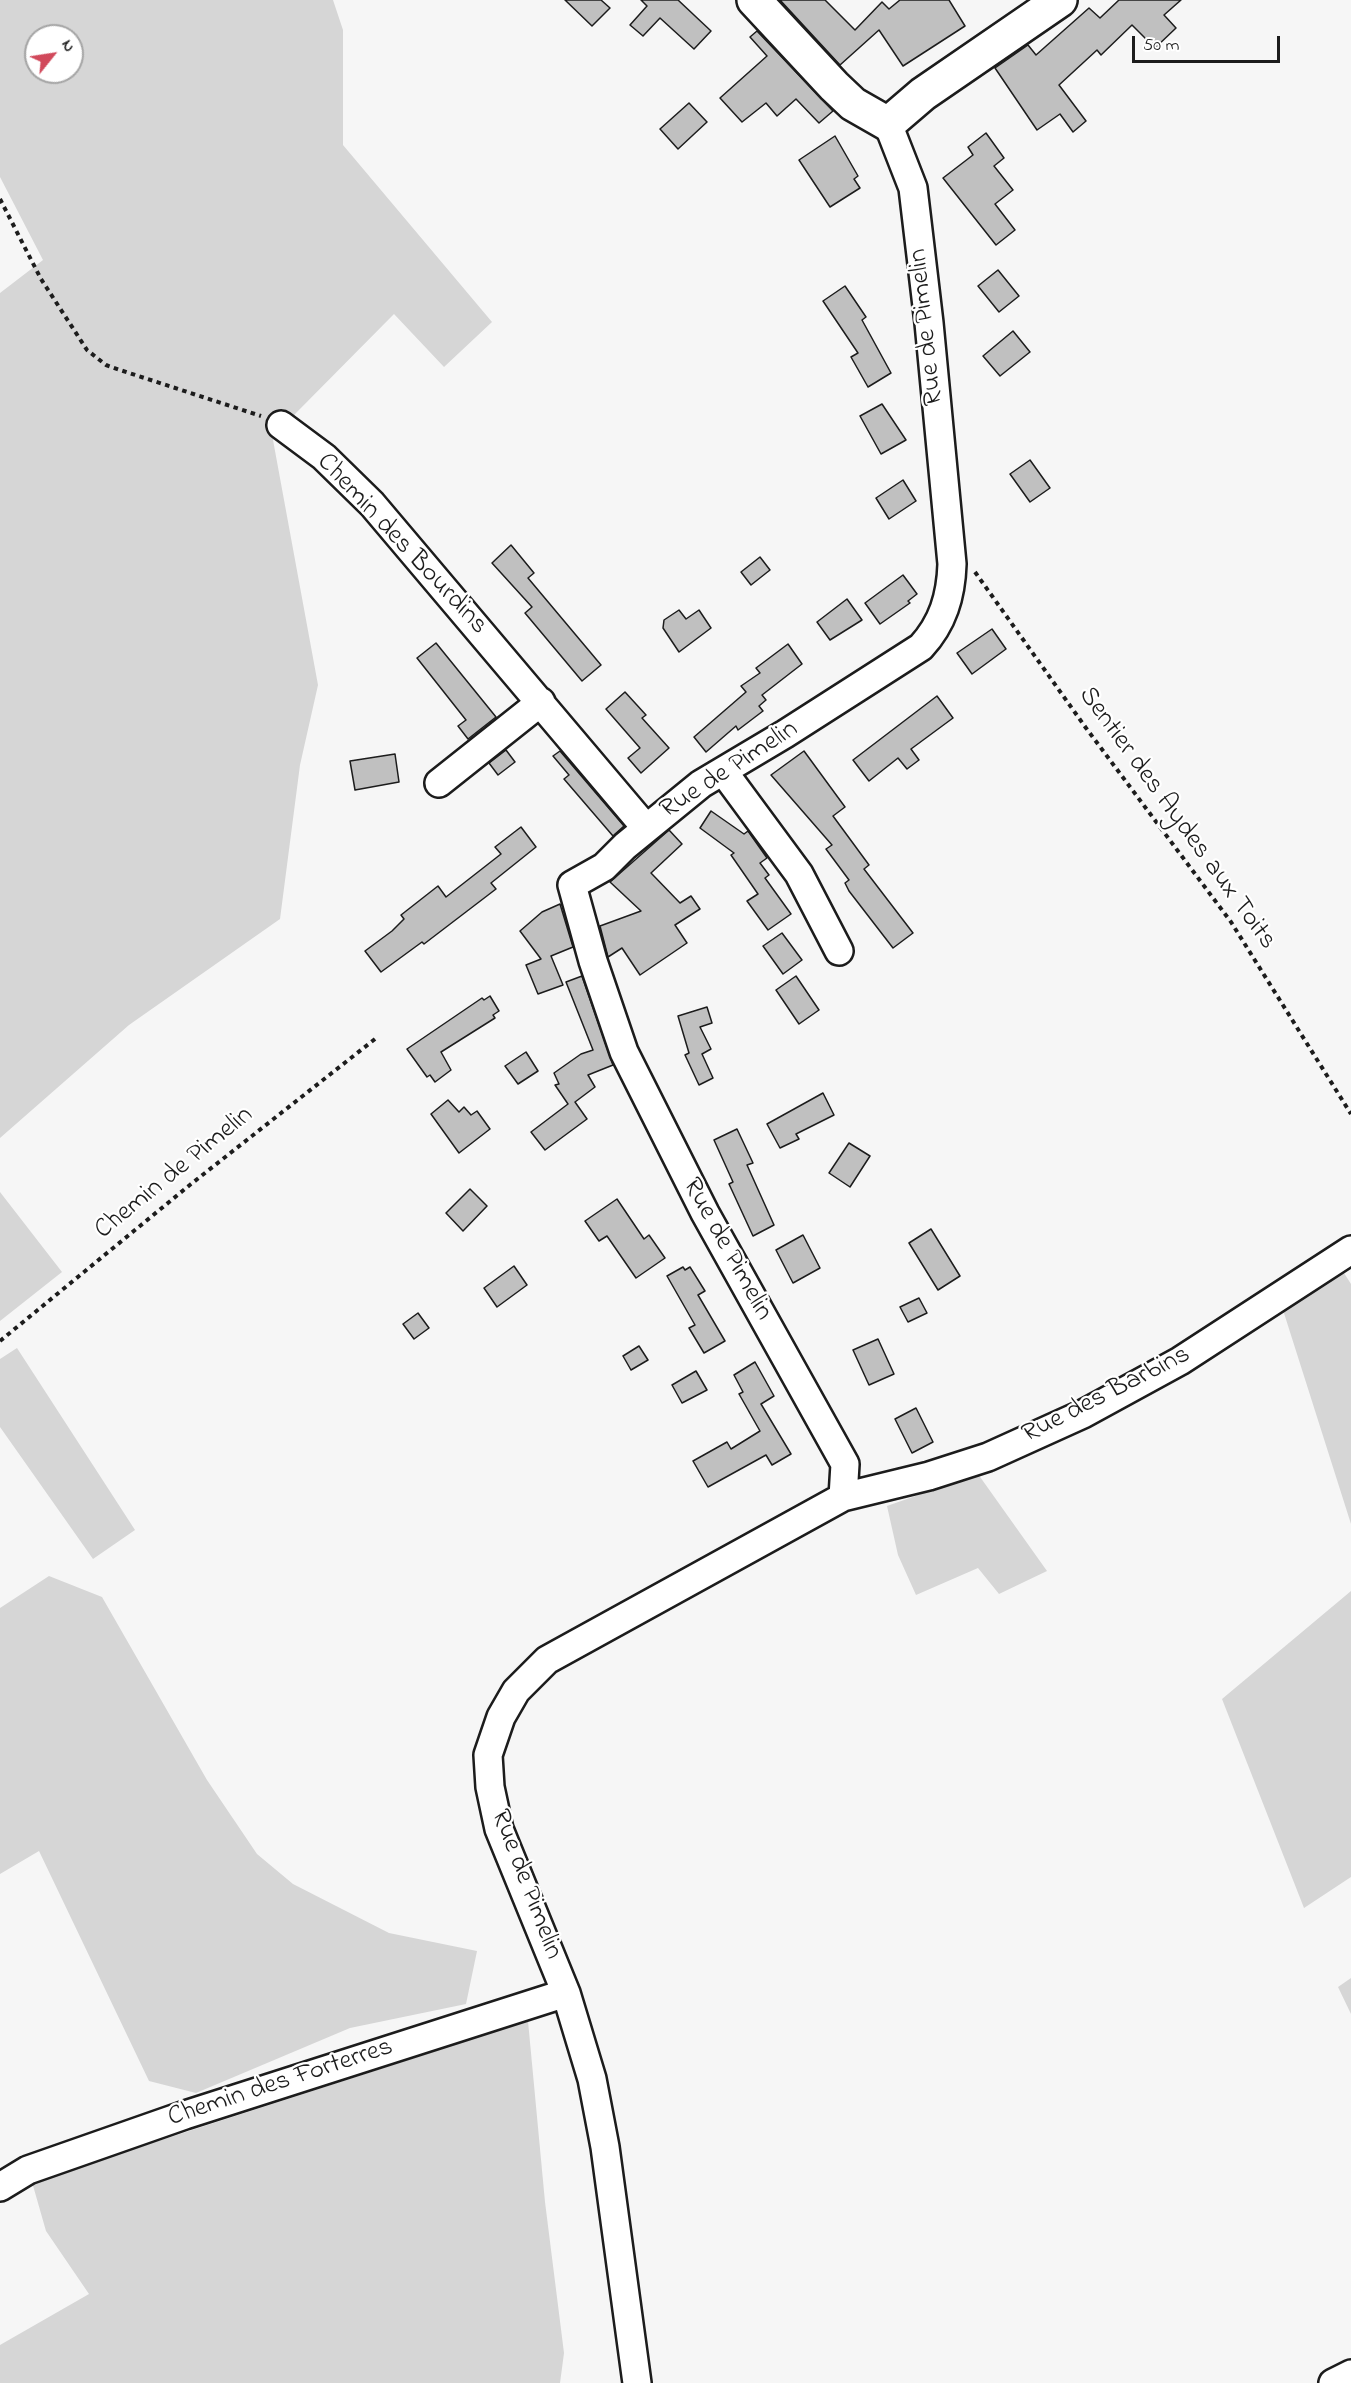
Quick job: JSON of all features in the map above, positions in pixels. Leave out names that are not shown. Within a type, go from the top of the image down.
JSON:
[{"type":"main road","points":[[754,0],[853,104],[888,124],[923,94],[1060,0]]},
{"type":"street","name":"Rue de Pimelin","points":[[637,2383],[606,2147],[592,2079],[566,1993],[499,1829],[489,1787],[488,1755],[501,1717],[516,1690],[547,1660],[854,1494],[845,1464],[661,1130],[624,1052],[593,961],[572,885],[604,867],[680,799],[921,647],[935,631],[942,617],[949,597],[952,564],[929,324],[913,188],[888,124]]},
{"type":"street","name":"Chemin des Bourdins","points":[[281,424],[324,457],[367,499],[646,828]]},
{"type":"street","points":[[439,783],[541,702]]},
{"type":"street","points":[[723,771],[799,874],[839,951]]},
{"type":"street","name":"Rue des Barbins","points":[[854,1494],[929,1476],[988,1457],[1083,1414],[1180,1361],[1351,1250]]},
{"type":"street","name":"Chemin des Forterres","points":[[0,2187],[28,2170],[185,2115],[566,1993]]},
{"type":"street","points":[[1334,2383],[1351,2374]]},
{"type":"path","points":[[0,199],[42,279],[87,350],[106,365],[233,405],[281,424]]},
{"type":"path","name":"Sentier des Aydes aux Toits","points":[[952,564],[974,570],[1086,728],[1231,922],[1351,1114]]},
{"type":"path","name":"Chemin de Pimelin","points":[[0,1341],[191,1184],[375,1039]]},
{"type":"shaded area","points":[[0,0],[333,0],[343,30],[343,145],[492,322],[444,367],[394,314],[296,413],[273,440],[318,685],[300,765],[280,919],[129,1025],[0,1138],[0,293],[43,260],[0,177]]},
{"type":"shaded area","points":[[0,1192],[62,1272],[0,1321]]},
{"type":"shaded area","points":[[1344,1273],[1351,1284],[1351,1524],[1283,1310]]},
{"type":"shaded area","points":[[17,1348],[135,1530],[93,1559],[0,1427],[0,1359]]},
{"type":"shaded area","points":[[978,1474],[1047,1571],[999,1594],[978,1568],[916,1595],[898,1555],[887,1506]]},
{"type":"shaded area","points":[[49,1576],[102,1597],[207,1780],[257,1854],[293,1884],[389,1933],[477,1951],[466,2004],[350,2028],[196,2093],[149,2081],[39,1851],[0,1874],[0,1608]]},
{"type":"shaded area","points":[[1351,1591],[1351,1877],[1304,1908],[1222,1699]]},
{"type":"shaded area","points":[[1351,1978],[1351,2014],[1338,1987]]},
{"type":"shaded area","points":[[528,2021],[545,2202],[564,2353],[560,2383],[0,2383],[0,2345],[89,2294],[46,2231],[32,2182]]},
{"type":"building","points":[[565,0],[601,0],[610,8],[592,26]]},
{"type":"building","points":[[641,0],[678,0],[711,31],[694,49],[660,18],[643,36],[630,25],[647,6]]},
{"type":"building","points":[[780,0],[825,0],[855,30],[882,2],[889,9],[900,0],[949,0],[965,26],[903,66],[879,30],[840,65]]},
{"type":"building","points":[[1119,0],[1181,0],[1164,15],[1176,28],[1155,48],[1132,25],[1101,55],[1097,50],[1059,85],[1086,121],[1073,132],[1060,114],[1037,130],[995,68],[1028,45],[1036,55],[1089,8],[1100,18]]},
{"type":"building","points":[[757,31],[833,111],[819,123],[796,99],[777,116],[766,103],[742,122],[720,98],[767,56],[750,37]]},
{"type":"building","points":[[689,103],[707,122],[678,149],[660,129]]},
{"type":"building","points":[[986,133],[1004,158],[994,166],[1013,190],[995,204],[1015,230],[996,245],[943,178],[973,155],[968,147]]},
{"type":"building","points":[[835,136],[858,176],[854,179],[860,188],[830,207],[799,160]]},
{"type":"building","points":[[998,270],[1019,296],[999,312],[978,286]]},
{"type":"building","points":[[845,286],[866,317],[862,320],[891,373],[868,387],[851,357],[858,353],[823,301]]},
{"type":"building","points":[[1013,331],[1030,352],[1000,376],[983,356]]},
{"type":"building","points":[[882,404],[906,440],[881,454],[860,416]]},
{"type":"building","points":[[1030,460],[1050,488],[1030,502],[1010,474]]},
{"type":"building","points":[[903,480],[916,501],[889,519],[876,498]]},
{"type":"building","points":[[511,545],[534,573],[528,578],[601,665],[582,681],[525,613],[532,607],[492,563]]},
{"type":"building","points":[[760,557],[770,570],[751,585],[741,572]]},
{"type":"building","points":[[903,575],[917,594],[908,601],[910,603],[880,624],[865,603]]},
{"type":"building","points":[[847,599],[862,620],[830,640],[817,622]]},
{"type":"building","points":[[679,610],[686,619],[699,610],[711,628],[679,652],[663,628],[664,620]]},
{"type":"building","points":[[992,629],[1006,649],[972,674],[957,653]]},
{"type":"building","points":[[436,643],[496,717],[468,739],[458,726],[466,720],[417,658]]},
{"type":"building","points":[[788,644],[802,664],[762,695],[766,700],[759,706],[763,711],[738,730],[736,726],[706,752],[694,737],[746,692],[741,686],[760,673],[756,668]]},
{"type":"building","points":[[625,692],[646,715],[642,718],[669,748],[641,773],[628,758],[640,748],[606,709]]},
{"type":"building","points":[[937,696],[953,718],[911,749],[919,760],[907,769],[898,758],[869,781],[853,760]]},
{"type":"building","points":[[506,750],[515,762],[498,775],[489,763]]},
{"type":"building","points":[[560,751],[624,826],[613,836],[564,779],[569,775],[553,756]]},
{"type":"building","points":[[804,751],[845,807],[833,816],[869,865],[864,869],[913,933],[893,948],[849,891],[845,883],[849,880],[826,849],[832,845],[771,775]]},
{"type":"building","points":[[395,754],[399,782],[355,790],[350,761]]},
{"type":"building","points":[[711,811],[744,834],[748,831],[767,858],[760,863],[769,875],[765,878],[791,914],[768,930],[747,901],[758,894],[731,855],[734,853],[700,828]]},
{"type":"building","points":[[521,827],[536,847],[491,883],[496,889],[424,944],[422,942],[381,972],[365,951],[392,931],[404,919],[401,915],[438,886],[446,897],[501,854],[495,847]]},
{"type":"building","points":[[669,830],[682,844],[651,873],[680,903],[691,896],[700,909],[675,925],[687,943],[640,975],[622,948],[608,957],[600,926],[641,911],[610,882]]},
{"type":"building","points":[[560,904],[573,947],[551,956],[563,985],[538,994],[526,965],[541,959],[520,931],[542,912]]},
{"type":"building","points":[[782,933],[802,960],[783,974],[763,946]]},
{"type":"building","points":[[582,976],[613,1065],[588,1075],[595,1087],[575,1102],[587,1119],[545,1150],[531,1132],[568,1104],[555,1085],[559,1084],[554,1073],[581,1054],[593,1050],[566,982]]},
{"type":"building","points":[[796,976],[819,1010],[799,1024],[776,990]]},
{"type":"building","points":[[490,996],[499,1011],[493,1015],[495,1018],[441,1052],[451,1070],[435,1082],[430,1075],[427,1077],[407,1049],[482,998],[484,1000]]},
{"type":"building","points":[[707,1007],[712,1023],[700,1027],[711,1049],[702,1054],[713,1078],[699,1085],[685,1055],[689,1053],[678,1016]]},
{"type":"building","points":[[526,1052],[538,1071],[518,1084],[505,1066]]},
{"type":"building","points":[[823,1093],[834,1115],[796,1134],[799,1139],[780,1148],[767,1124]]},
{"type":"building","points":[[448,1100],[459,1112],[464,1107],[471,1115],[477,1111],[490,1129],[459,1153],[431,1114]]},
{"type":"building","points":[[737,1129],[753,1163],[747,1165],[774,1225],[753,1236],[729,1184],[733,1182],[714,1140]]},
{"type":"building","points":[[849,1143],[870,1156],[850,1187],[829,1173]]},
{"type":"building","points":[[470,1189],[487,1206],[463,1231],[446,1213]]},
{"type":"building","points":[[617,1199],[644,1239],[649,1235],[665,1258],[636,1278],[607,1236],[599,1241],[585,1221]]},
{"type":"building","points":[[931,1229],[960,1276],[938,1290],[909,1243]]},
{"type":"building","points":[[803,1235],[820,1268],[793,1283],[776,1250]]},
{"type":"building","points":[[514,1266],[527,1285],[497,1307],[484,1288]]},
{"type":"building","points":[[683,1267],[685,1270],[690,1267],[705,1291],[698,1295],[725,1341],[704,1353],[689,1328],[695,1325],[667,1276]]},
{"type":"building","points":[[919,1298],[927,1313],[908,1322],[900,1307]]},
{"type":"building","points":[[418,1313],[429,1328],[414,1339],[403,1324]]},
{"type":"building","points":[[878,1339],[894,1374],[869,1385],[853,1350]]},
{"type":"building","points":[[639,1346],[648,1360],[631,1370],[623,1356]]},
{"type":"building","points":[[755,1362],[774,1396],[761,1404],[791,1454],[772,1465],[766,1455],[708,1487],[693,1461],[727,1442],[731,1449],[760,1431],[739,1394],[743,1392],[734,1375]]},
{"type":"building","points":[[696,1371],[707,1390],[682,1403],[672,1385]]},
{"type":"building","points":[[916,1408],[933,1442],[912,1453],[895,1419]]}]
